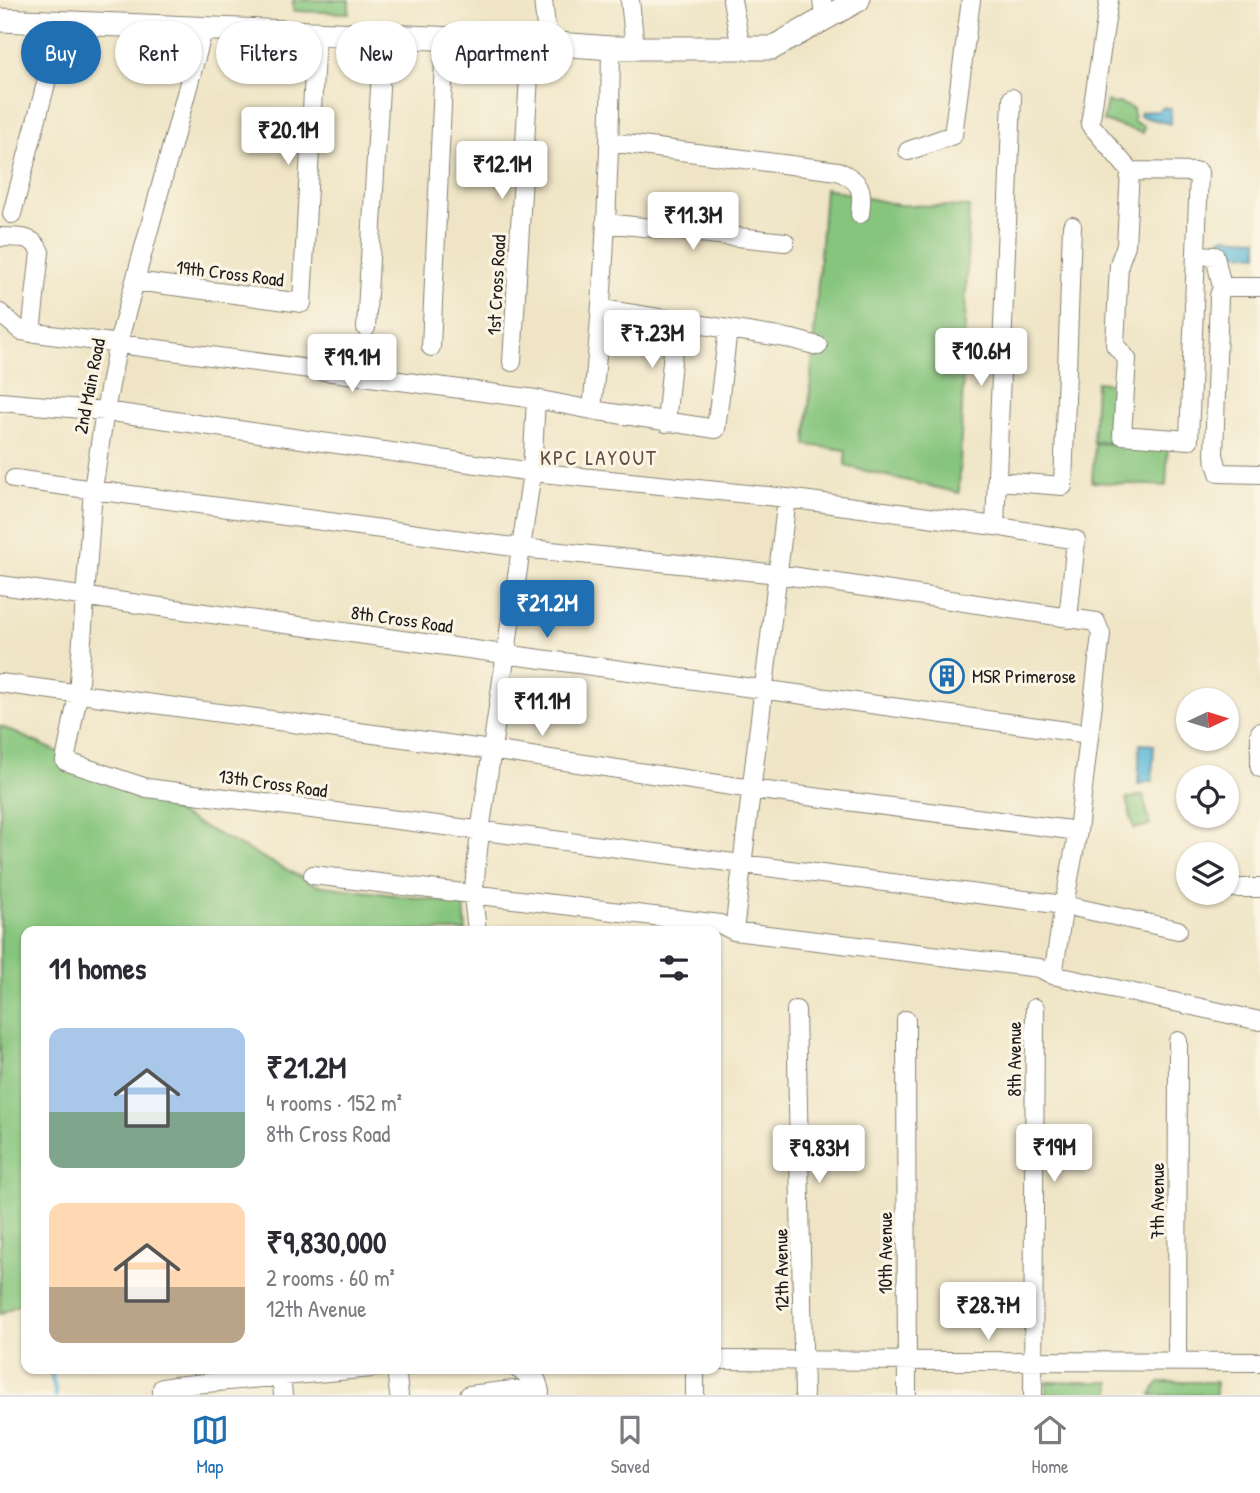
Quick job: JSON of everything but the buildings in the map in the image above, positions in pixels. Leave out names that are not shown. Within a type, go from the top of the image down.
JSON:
[{"type":"main road","points":[[573,45],[611,48],[772,48],[823,10],[858,0]]},
{"type":"main road","points":[[0,20],[31,21]]},
{"type":"main road","points":[[101,24],[216,29]]},
{"type":"street","name":"1st Cross Road","points":[[542,21],[543,0]]},
{"type":"street","points":[[630,0],[635,48]]},
{"type":"street","points":[[732,0],[741,48]]},
{"type":"street","points":[[908,151],[953,135],[971,0]]},
{"type":"street","points":[[1109,0],[1090,124],[1130,171],[1126,245],[1119,264],[1115,345],[1127,359],[1122,435],[1189,440],[1199,172],[1130,171]]},
{"type":"street","name":"2nd Main Road","points":[[65,761],[78,695],[93,489],[105,411],[118,343],[204,28]]},
{"type":"street","points":[[592,410],[602,309],[610,142],[611,48]]},
{"type":"street","points":[[12,214],[46,84]]},
{"type":"street","name":"19th Cross Road","points":[[135,281],[302,303],[313,84]]},
{"type":"street","points":[[366,328],[380,84]]},
{"type":"street","points":[[431,347],[443,84]]},
{"type":"street","name":"1st Cross Road","points":[[512,362],[536,84]]},
{"type":"street","points":[[995,526],[1012,98]]},
{"type":"street","points":[[610,142],[838,171],[855,179],[862,195],[860,214]]},
{"type":"street","points":[[605,223],[785,242]]},
{"type":"street","points":[[997,481],[1063,486],[1072,226]]},
{"type":"street","points":[[0,237],[30,239],[36,243],[40,252],[31,333]]},
{"type":"street","points":[[1197,255],[1215,256],[1222,287],[1219,296],[1214,455],[1219,473],[1260,474]]},
{"type":"street","points":[[1222,287],[1260,287]]},
{"type":"street","points":[[602,309],[792,339],[818,346]]},
{"type":"street","points":[[0,313],[21,331],[31,333],[536,399],[666,423],[716,429],[728,329]]},
{"type":"street","points":[[666,423],[676,320]]},
{"type":"street","points":[[476,926],[473,896],[480,832],[532,472],[536,399]]},
{"type":"street","points":[[0,402],[105,411],[532,472],[787,498],[995,526],[1076,540],[1068,619]]},
{"type":"street","points":[[14,479],[521,548],[778,574],[1096,622],[1101,634],[1078,831],[1054,975]]},
{"type":"street","points":[[734,931],[787,498]]},
{"type":"street","name":"8th Cross Road","points":[[0,585],[1089,734]]},
{"type":"street","points":[[0,683],[491,750],[751,789],[1078,831]]},
{"type":"street","points":[[1260,732],[1260,768]]},
{"type":"street","name":"13th Cross Road","points":[[65,761],[148,788],[1064,905],[1178,930]]},
{"type":"street","points":[[313,875],[720,924],[734,931],[1039,968],[1054,975],[1260,1021]]},
{"type":"street","points":[[1239,888],[1260,888]]},
{"type":"street","name":"8th Avenue","points":[[1033,1395],[1035,1008]]},
{"type":"street","name":"12th Avenue","points":[[796,1010],[804,1395]]},
{"type":"street","name":"10th Avenue","points":[[906,1020],[907,1395]]},
{"type":"street","name":"7th Avenue","points":[[1177,1361],[1178,1041]]},
{"type":"street","points":[[721,1360],[1260,1362]]},
{"type":"street","points":[[162,1395],[162,1388],[173,1386],[304,1374]]},
{"type":"street","points":[[397,1374],[399,1395]]},
{"type":"street","points":[[469,1395],[540,1391],[537,1381],[526,1374]]},
{"type":"street","points":[[695,1374],[695,1395]]},
{"type":"street","points":[[281,1376],[283,1395]]},
{"type":"green space","points":[[293,0],[349,0],[349,13],[293,11]]},
{"type":"green space","points":[[1107,101],[1133,109],[1134,122],[1144,126],[1143,133],[1103,121]]},
{"type":"green space","points":[[825,188],[898,205],[969,207],[959,493],[845,466],[846,450],[806,445]]},
{"type":"green space","points":[[1096,382],[1114,384],[1112,442],[1093,442]]},
{"type":"green space","points":[[1095,443],[1168,447],[1166,486],[1092,482]]},
{"type":"green space","points":[[0,726],[63,754],[316,885],[464,904],[466,926],[21,926],[21,1304],[0,1314]]},
{"type":"green space","points":[[1143,795],[1150,825],[1134,829],[1126,799]]},
{"type":"green space","points":[[1046,1382],[1111,1382],[1111,1395],[1046,1395]]},
{"type":"green space","points":[[1160,1382],[1216,1382],[1216,1395],[1151,1395]]},
{"type":"water","points":[[1164,107],[1171,109],[1171,124],[1140,116],[1141,112],[1158,111]]},
{"type":"water","points":[[1221,237],[1258,239],[1258,255],[1220,252]]},
{"type":"water","points":[[1140,744],[1154,745],[1152,781],[1138,784]]},
{"type":"waterway","points":[[51,1374],[56,1395]]},
{"type":"place","name":"MSR Primerose","points":[[947,676]]},
{"type":"district","name":"KPC LAYOUT","points":[[599,458]]}]
